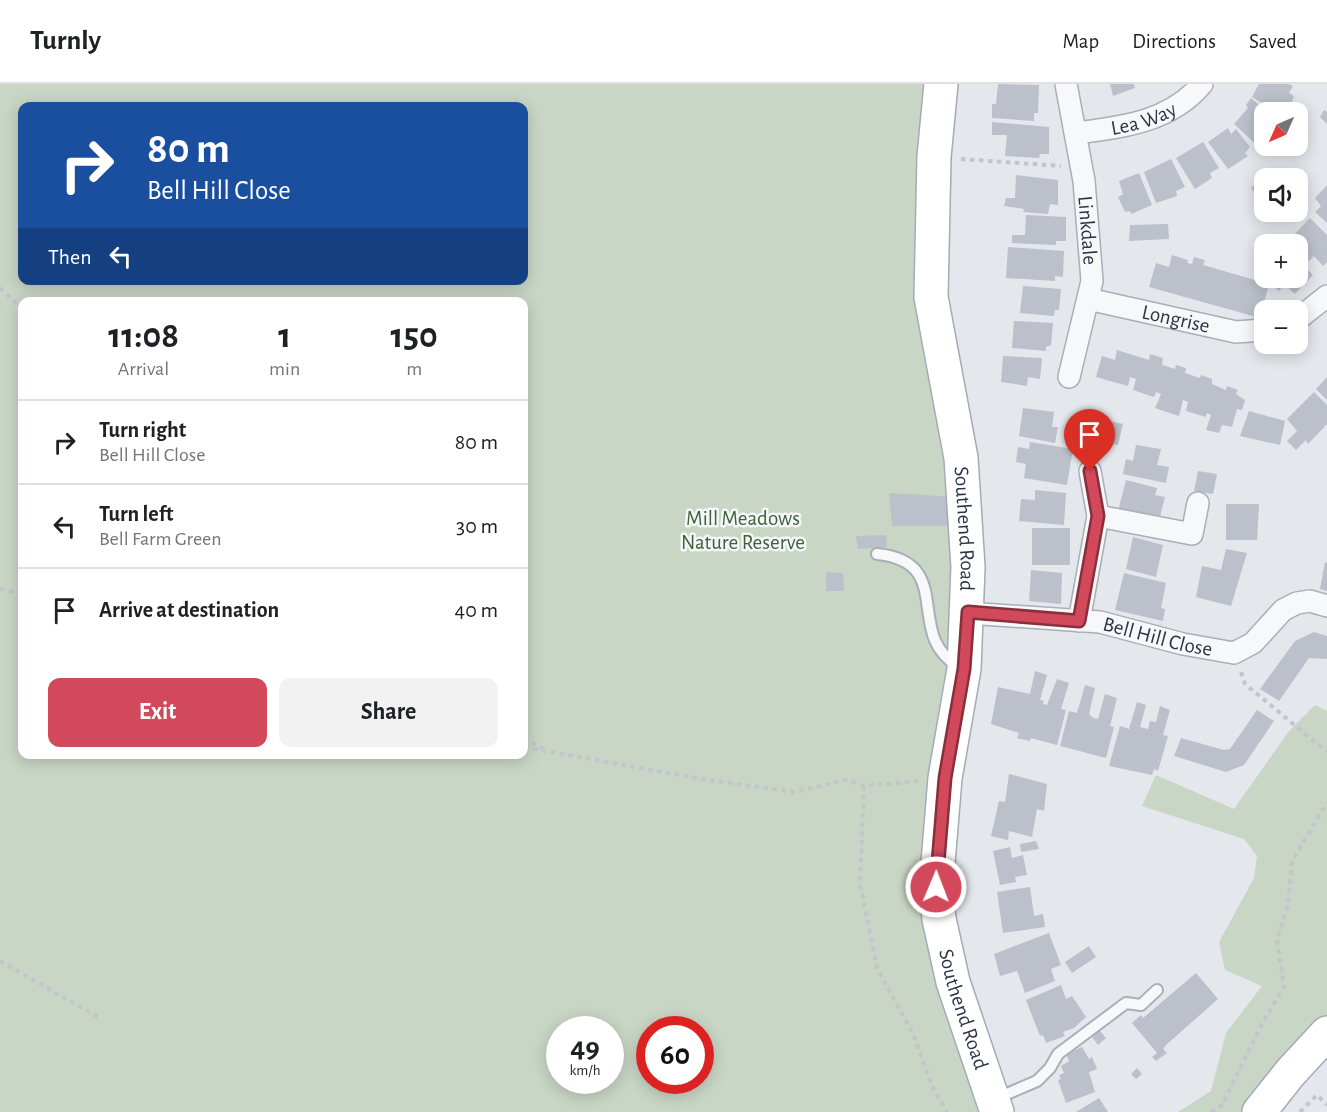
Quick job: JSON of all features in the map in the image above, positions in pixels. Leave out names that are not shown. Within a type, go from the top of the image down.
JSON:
[{"type":"main road","name":"Southend Road","points":[[941,84],[934,157],[931,297],[962,458],[966,510],[968,612],[964,669],[945,778],[937,861],[939,919],[953,982],[996,1106]]},
{"type":"main road","points":[[1259,1112],[1290,1073],[1327,1033]]},
{"type":"street","name":"Linkdale","points":[[1066,84],[1081,168],[1092,281],[1069,377]]},
{"type":"street","name":"Lea Way","points":[[1076,133],[1151,121],[1193,95],[1202,84]]},
{"type":"street","points":[[1308,311],[1327,296]]},
{"type":"street","name":"Longrise","points":[[1088,299],[1236,332],[1254,331]]},
{"type":"street","points":[[1079,621],[1098,516],[1090,471]]},
{"type":"street","points":[[1098,516],[1192,534],[1198,503]]},
{"type":"street","name":"Bell Hill Close","points":[[968,612],[1100,622],[1183,644],[1234,653],[1253,643],[1274,619],[1290,606],[1310,601],[1327,606]]},
{"type":"lane","points":[[877,554],[892,555],[908,562],[917,572],[927,594],[929,628],[936,647],[964,669]]},
{"type":"lane","points":[[996,1106],[1037,1081],[1050,1068],[1059,1054],[1126,1003],[1141,1005],[1157,990]]},
{"type":"path","points":[[934,157],[1081,168]]},
{"type":"path","points":[[0,288],[18,305]]},
{"type":"path","points":[[0,589],[18,593]]},
{"type":"path","points":[[1245,684],[1327,752]]},
{"type":"path","points":[[528,740],[547,750]]},
{"type":"path","points":[[528,748],[702,779],[795,792],[846,780],[864,786],[945,778]]},
{"type":"path","points":[[864,786],[860,884],[877,968],[913,1034],[934,1091],[947,1112]]},
{"type":"path","points":[[1211,1112],[1222,1105],[1263,1022],[1284,987],[1277,940],[1288,905],[1292,861],[1327,803]]},
{"type":"path","points":[[0,961],[98,1017]]},
{"type":"path","points":[[1300,1112],[1317,1095],[1327,1105]]},
{"type":"green space","name":"Mill Meadows Nature Reserve","points":[[0,84],[931,84],[919,288],[966,510],[949,703],[929,806],[981,1112],[0,1112]]},
{"type":"green space","points":[[1315,705],[1327,711],[1327,1033],[1259,1112],[1178,1112],[1211,1091],[1226,1033],[1262,986],[1225,970],[1219,942],[1254,878],[1257,856],[1244,839],[1142,806],[1156,775],[1234,809],[1289,731]]},
{"type":"building","points":[[998,84],[1039,85],[1038,113],[1034,113],[1034,121],[992,118],[992,104],[996,104]]},
{"type":"building","points":[[1110,84],[1134,84],[1135,88],[1113,96]]},
{"type":"building","points":[[1259,84],[1293,86],[1289,93],[1294,96],[1292,102],[1260,102],[1252,97]]},
{"type":"building","points":[[1251,98],[1256,102],[1254,142],[1234,124],[1248,108],[1246,105]]},
{"type":"building","points":[[1324,110],[1327,112],[1327,124],[1320,117]]},
{"type":"building","points":[[992,122],[1049,127],[1049,154],[1040,154],[1039,158],[1005,156],[1007,135],[992,135]]},
{"type":"building","points":[[1228,128],[1231,134],[1236,129],[1250,147],[1245,153],[1248,156],[1228,169],[1208,142]]},
{"type":"building","points":[[1203,142],[1219,168],[1210,173],[1212,178],[1195,189],[1176,158]]},
{"type":"building","points":[[1171,159],[1185,187],[1176,191],[1177,196],[1156,203],[1144,172]]},
{"type":"building","points":[[1139,173],[1152,205],[1131,214],[1130,211],[1125,212],[1118,197],[1123,194],[1119,181]]},
{"type":"building","points":[[1016,175],[1058,180],[1058,205],[1050,204],[1048,214],[1023,212],[1024,209],[1004,206],[1006,198],[1015,198]]},
{"type":"building","points":[[1327,185],[1327,223],[1315,212],[1321,206],[1315,198]]},
{"type":"building","points":[[1026,215],[1066,217],[1066,241],[1056,241],[1056,245],[1012,243],[1012,235],[1025,235]]},
{"type":"building","points":[[1310,218],[1327,235],[1327,262],[1323,266],[1314,256],[1308,260],[1308,234],[1295,234]]},
{"type":"building","points":[[1168,224],[1169,239],[1129,241],[1130,225]]},
{"type":"building","points":[[1008,247],[1064,251],[1063,277],[1055,276],[1055,281],[1006,278]]},
{"type":"building","points":[[1172,255],[1188,260],[1187,263],[1192,264],[1194,257],[1205,260],[1203,265],[1254,280],[1254,288],[1268,288],[1265,300],[1254,300],[1254,316],[1149,287],[1156,263],[1169,267]]},
{"type":"building","points":[[1308,270],[1313,275],[1308,280]]},
{"type":"building","points":[[1023,286],[1061,289],[1059,310],[1055,310],[1054,316],[1020,313]]},
{"type":"building","points":[[1288,288],[1301,288],[1295,294]]},
{"type":"building","points":[[1014,321],[1053,323],[1051,345],[1046,347],[1046,351],[1012,348]]},
{"type":"building","points":[[1117,350],[1149,360],[1150,354],[1163,358],[1162,365],[1175,369],[1176,365],[1186,368],[1185,373],[1212,379],[1212,384],[1226,390],[1227,386],[1238,390],[1236,394],[1245,400],[1242,410],[1237,409],[1232,427],[1222,425],[1219,433],[1206,430],[1211,415],[1207,413],[1206,417],[1186,411],[1188,402],[1183,400],[1179,416],[1155,408],[1161,394],[1156,392],[1154,397],[1133,390],[1136,379],[1130,377],[1128,386],[1096,377],[1102,356],[1115,360]]},
{"type":"building","points":[[1003,356],[1042,358],[1040,379],[1028,377],[1027,386],[1001,382]]},
{"type":"building","points":[[1327,377],[1327,400],[1316,389]]},
{"type":"building","points":[[1314,392],[1327,405],[1327,424],[1308,444],[1306,440],[1296,450],[1287,441],[1297,431],[1287,419]]},
{"type":"building","points":[[1023,408],[1054,412],[1052,427],[1058,427],[1055,443],[1019,436]]},
{"type":"building","points":[[1249,411],[1285,421],[1280,445],[1240,436]]},
{"type":"building","points":[[1087,416],[1123,424],[1118,445],[1082,438]]},
{"type":"building","points":[[1030,442],[1073,449],[1067,485],[1024,478],[1026,464],[1016,462],[1018,447],[1029,449]]},
{"type":"building","points":[[1136,445],[1161,449],[1157,465],[1169,467],[1166,483],[1123,474],[1126,459],[1133,461]]},
{"type":"building","points":[[1198,471],[1217,474],[1213,494],[1194,491]]},
{"type":"building","points":[[1126,480],[1157,488],[1155,495],[1165,497],[1159,521],[1118,511]]},
{"type":"building","points":[[1035,490],[1066,493],[1064,525],[1019,521],[1021,499],[1035,500]]},
{"type":"building","points":[[889,493],[959,497],[958,526],[892,526]]},
{"type":"building","points":[[1226,504],[1259,504],[1257,540],[1226,540]]},
{"type":"building","points":[[1032,528],[1070,528],[1070,565],[1032,565]]},
{"type":"building","points":[[886,535],[887,547],[858,549],[856,536]]},
{"type":"building","points":[[1133,537],[1163,545],[1156,577],[1126,569]]},
{"type":"building","points":[[1226,549],[1247,553],[1231,606],[1196,597],[1202,566],[1221,570]]},
{"type":"building","points":[[1325,562],[1327,563],[1327,591],[1320,589]]},
{"type":"building","points":[[1031,570],[1062,573],[1061,604],[1029,601]]},
{"type":"building","points":[[826,572],[843,573],[844,591],[826,591]]},
{"type":"building","points":[[1124,573],[1166,583],[1161,608],[1165,609],[1163,621],[1115,610]]},
{"type":"building","points":[[1314,632],[1327,636],[1327,659],[1309,658],[1279,701],[1260,689],[1295,641]]},
{"type":"building","points":[[1035,671],[1047,675],[1040,700],[1044,701],[1043,704],[1047,705],[1057,679],[1069,683],[1061,709],[1066,710],[1057,745],[1031,738],[1030,741],[1017,738],[1019,733],[991,724],[998,687],[1030,694]]},
{"type":"building","points":[[1085,685],[1095,688],[1089,714],[1093,718],[1098,719],[1105,694],[1117,698],[1110,726],[1114,727],[1106,758],[1060,746],[1069,711],[1077,713]]},
{"type":"building","points":[[1137,702],[1146,705],[1140,727],[1148,729],[1150,721],[1156,722],[1160,706],[1170,710],[1163,735],[1168,736],[1158,771],[1154,769],[1152,775],[1109,766],[1120,726],[1129,729]]},
{"type":"building","points":[[1257,710],[1274,721],[1244,765],[1226,772],[1174,756],[1181,738],[1224,750],[1230,749]]},
{"type":"building","points":[[1009,774],[1047,784],[1044,811],[1037,809],[1032,837],[1009,831],[1008,840],[991,836],[999,801],[1005,802]]},
{"type":"building","points":[[1036,841],[1039,849],[1021,852],[1020,844]]},
{"type":"building","points":[[1010,847],[1012,858],[1023,855],[1027,875],[1015,877],[1016,882],[1000,885],[993,851]]},
{"type":"building","points":[[1030,887],[1034,916],[1043,914],[1045,927],[1003,933],[997,892]]},
{"type":"building","points":[[1049,933],[1061,965],[1051,969],[1055,981],[1025,993],[1017,971],[1000,976],[994,954]]},
{"type":"building","points":[[1089,946],[1096,957],[1072,973],[1065,962]]},
{"type":"building","points":[[1196,973],[1218,999],[1166,1045],[1163,1049],[1167,1053],[1156,1061],[1152,1057],[1157,1053],[1132,1023],[1141,1015],[1143,1018]]},
{"type":"building","points":[[1061,985],[1066,999],[1072,996],[1086,1017],[1074,1028],[1063,1032],[1065,1036],[1046,1043],[1043,1035],[1040,1036],[1026,1000]]},
{"type":"building","points":[[1099,1030],[1106,1038],[1098,1045],[1092,1037]]},
{"type":"building","points":[[1082,1047],[1089,1059],[1092,1057],[1097,1069],[1089,1072],[1095,1092],[1066,1103],[1058,1080],[1061,1079],[1059,1075],[1064,1073],[1061,1066],[1069,1061],[1066,1054]]},
{"type":"building","points":[[1137,1068],[1142,1074],[1136,1079],[1131,1074]]},
{"type":"building","points":[[1099,1098],[1108,1112],[1076,1112]]},
{"type":"route","points":[[936,887],[945,778],[964,669],[968,612],[1079,621],[1098,516],[1090,471]]}]
